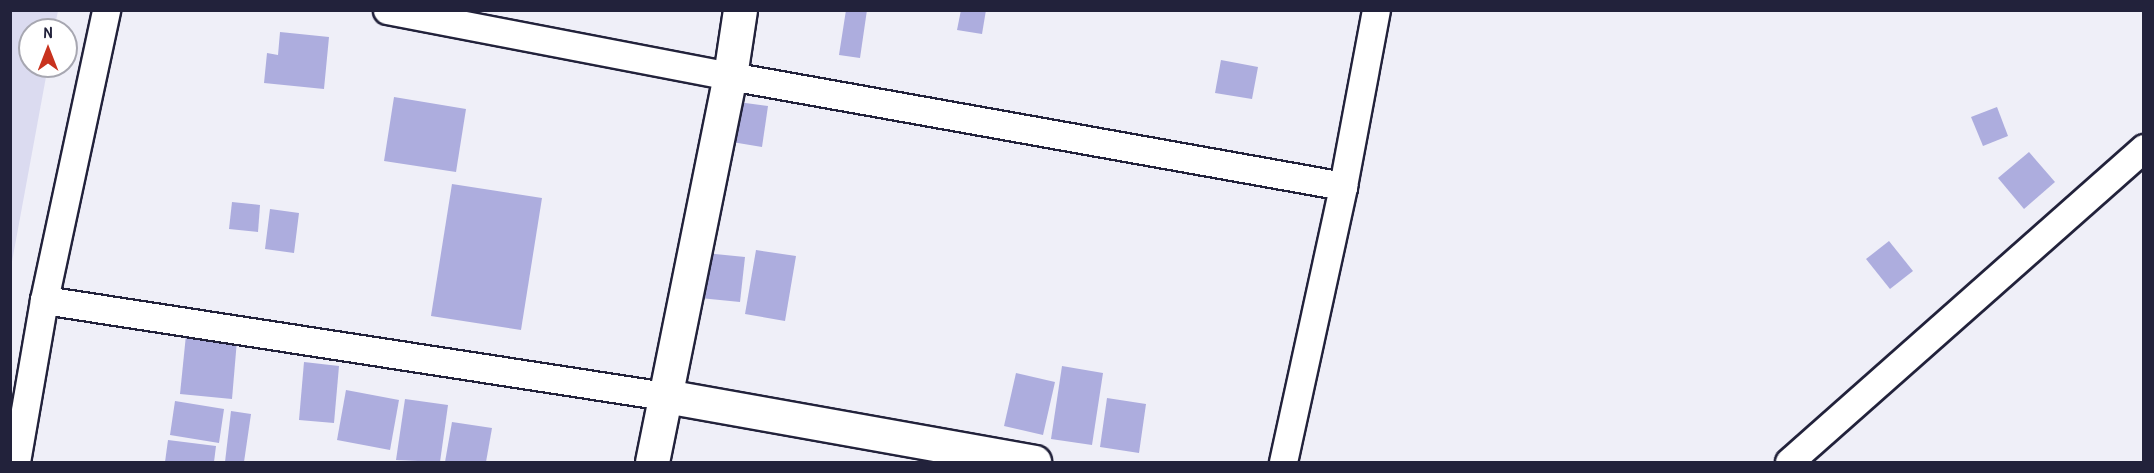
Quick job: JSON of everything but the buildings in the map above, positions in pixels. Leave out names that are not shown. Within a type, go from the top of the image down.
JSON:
[{"type":"street","points":[[16,462],[44,300],[106,10]]},
{"type":"street","points":[[387,10],[730,76],[1343,186]]},
{"type":"street","points":[[652,462],[730,76],[740,10]]},
{"type":"street","points":[[1283,462],[1343,186],[1377,10]]},
{"type":"street","points":[[1789,462],[2144,148]]},
{"type":"street","points":[[44,300],[665,396],[1034,462]]},
{"type":"shaded area","points":[[11,10],[58,11],[57,18],[18,18],[18,78],[46,78],[11,267]]}]
